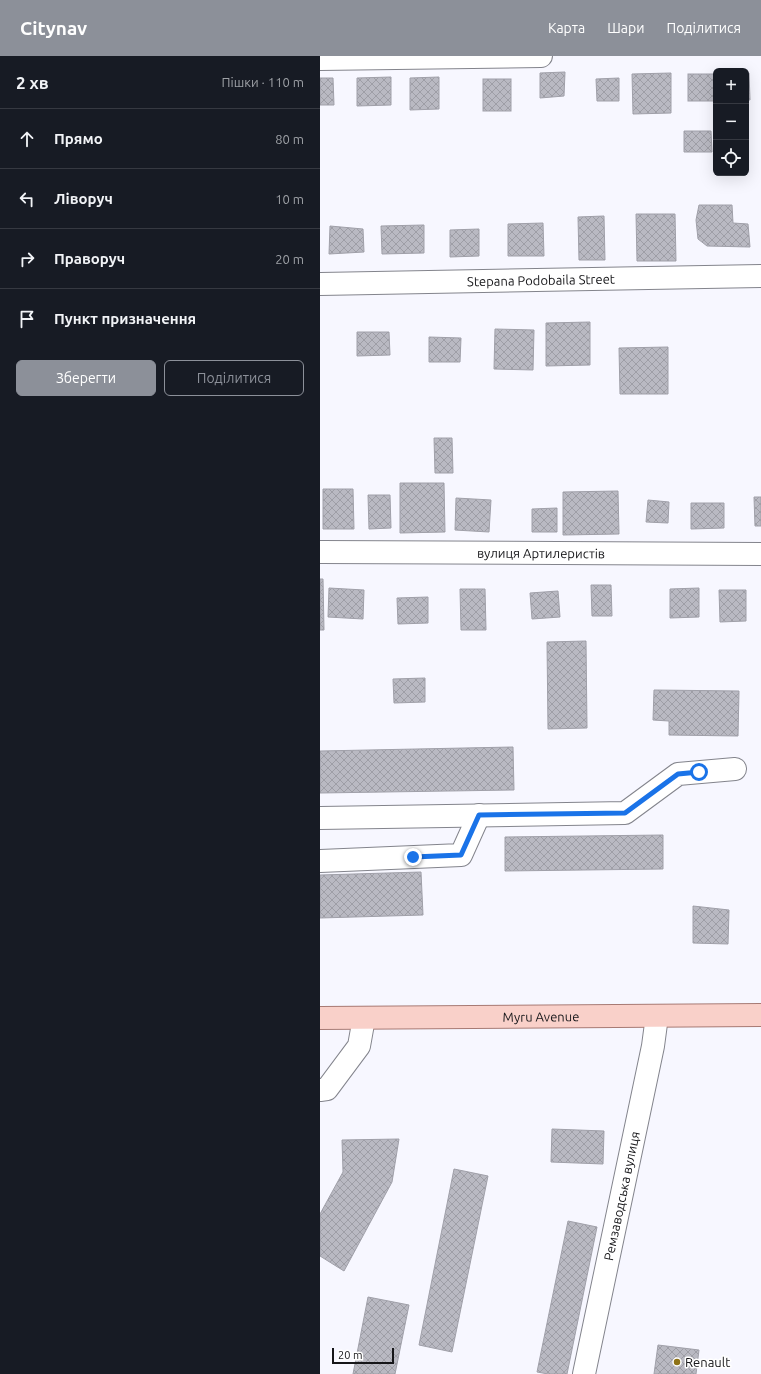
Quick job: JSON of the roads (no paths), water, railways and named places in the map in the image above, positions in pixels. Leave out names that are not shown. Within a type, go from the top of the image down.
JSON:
[{"type":"main road","name":"Myru Avenue","points":[[320,1018],[761,1015]]},
{"type":"street","points":[[320,59],[540,56]]},
{"type":"street","name":"Stepana Podobaila Street","points":[[320,284],[761,276]]},
{"type":"street","name":"вулиця Артилеристів","points":[[320,552],[761,554]]},
{"type":"street","points":[[320,818],[625,813],[678,774],[735,769]]},
{"type":"street","points":[[320,861],[461,855],[479,815]]},
{"type":"street","name":"Ремзаводська вулиця","points":[[584,1374],[657,1016]]},
{"type":"street","points":[[320,1090],[327,1089],[359,1046],[364,1018]]},
{"type":"place","name":"Renault","points":[[677,1362]]}]
